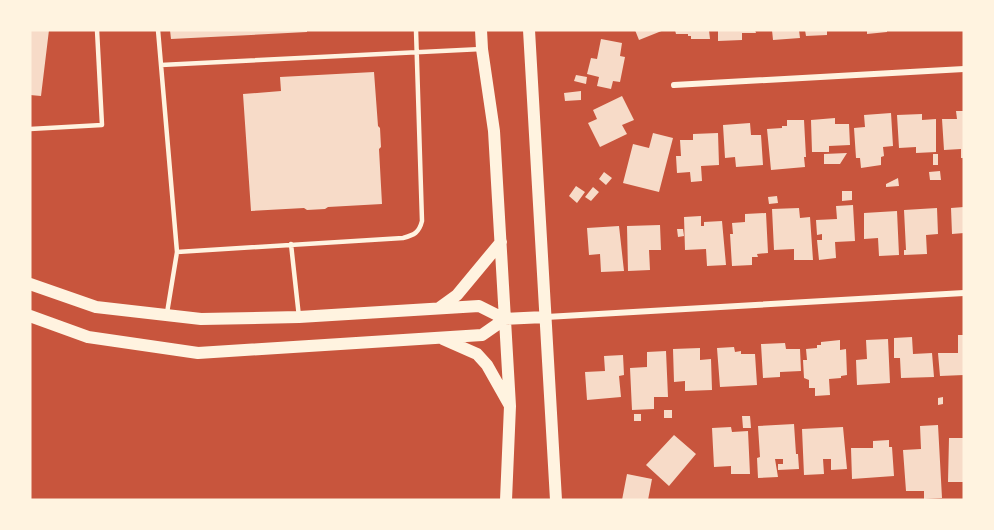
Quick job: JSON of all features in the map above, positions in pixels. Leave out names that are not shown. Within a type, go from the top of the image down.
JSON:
[{"type":"main road","points":[[481,30],[494,131],[506,320],[510,406],[506,500]]},
{"type":"main road","points":[[530,30],[556,500]]},
{"type":"main road","points":[[439,308],[457,295],[501,242]]},
{"type":"main road","points":[[30,284],[96,307],[201,319],[299,317],[479,306],[506,320]]},
{"type":"main road","points":[[30,316],[88,337],[198,353],[482,335],[506,320],[545,317]]},
{"type":"main road","points":[[439,338],[477,354],[487,365],[510,406]]},
{"type":"street","points":[[674,85],[964,69]]},
{"type":"street","points":[[545,317],[964,293]]},
{"type":"lane","points":[[30,129],[102,125],[96,30]]},
{"type":"lane","points":[[158,30],[177,252],[167,315]]},
{"type":"lane","points":[[177,252],[403,238],[414,235],[420,229],[422,221],[416,30]]},
{"type":"lane","points":[[161,65],[482,49]]},
{"type":"lane","points":[[291,244],[299,317]]},
{"type":"building","points":[[30,30],[49,30],[41,96],[30,95]]},
{"type":"building","points":[[170,30],[307,30],[307,32],[171,39]]},
{"type":"building","points":[[635,30],[664,30],[639,40]]},
{"type":"building","points":[[675,30],[709,30],[710,39],[691,39],[688,34],[676,34]]},
{"type":"building","points":[[718,30],[755,30],[756,33],[742,33],[742,40],[718,41]]},
{"type":"building","points":[[772,30],[799,30],[800,38],[773,40]]},
{"type":"building","points":[[805,30],[827,30],[827,35],[806,36]]},
{"type":"building","points":[[867,30],[887,30],[887,32],[867,34]]},
{"type":"building","points":[[601,39],[622,43],[620,56],[625,57],[620,82],[613,81],[611,89],[597,86],[599,77],[587,74],[591,58],[597,59]]},
{"type":"building","points":[[374,72],[380,128],[382,204],[307,210],[304,208],[251,211],[243,94],[281,91],[280,77]]},
{"type":"building","points":[[576,75],[587,77],[586,84],[574,81]]},
{"type":"building","points":[[581,91],[581,100],[565,101],[564,93]]},
{"type":"building","points":[[622,96],[634,120],[622,125],[627,134],[600,147],[588,123],[597,119],[593,110]]},
{"type":"building","points":[[956,111],[964,111],[964,158],[961,158],[961,149],[944,150],[942,119],[957,119]]},
{"type":"building","points":[[891,113],[893,146],[883,147],[884,156],[881,157],[881,165],[861,168],[860,158],[856,158],[854,128],[865,127],[864,115]]},
{"type":"building","points":[[922,114],[922,120],[936,119],[936,152],[916,153],[916,147],[899,148],[897,115]]},
{"type":"building","points":[[835,118],[835,124],[849,124],[850,145],[829,146],[829,152],[812,152],[811,120]]},
{"type":"building","points":[[787,120],[804,120],[805,167],[771,170],[767,129],[787,126]]},
{"type":"building","points":[[750,123],[751,135],[761,135],[763,165],[736,167],[735,157],[725,158],[723,125]]},
{"type":"building","points":[[653,133],[673,138],[659,192],[623,183],[633,144],[649,148]]},
{"type":"building","points":[[718,133],[719,165],[701,166],[702,181],[691,182],[690,172],[677,173],[676,156],[681,156],[680,140],[693,140],[693,134]]},
{"type":"building","points":[[847,153],[840,164],[824,164],[824,154]]},
{"type":"building","points":[[933,154],[938,154],[938,165],[933,165]]},
{"type":"building","points":[[940,171],[941,180],[930,180],[929,172]]},
{"type":"building","points":[[604,172],[612,178],[606,185],[599,179]]},
{"type":"building","points":[[898,178],[899,186],[886,187],[886,184]]},
{"type":"building","points":[[576,186],[585,192],[577,203],[569,196]]},
{"type":"building","points":[[593,187],[599,192],[591,201],[585,197]]},
{"type":"building","points":[[842,191],[852,191],[852,200],[842,201]]},
{"type":"building","points":[[777,196],[778,203],[769,204],[768,197]]},
{"type":"building","points":[[853,205],[855,241],[835,242],[836,258],[819,260],[817,240],[822,240],[822,234],[817,235],[816,220],[837,219],[836,206]]},
{"type":"building","points":[[964,207],[964,233],[952,234],[951,208]]},
{"type":"building","points":[[799,208],[800,218],[810,217],[813,260],[794,260],[794,249],[774,250],[772,209]]},
{"type":"building","points":[[937,208],[938,234],[926,235],[927,254],[904,255],[904,250],[906,250],[904,210]]},
{"type":"building","points":[[897,211],[899,255],[879,256],[878,238],[864,239],[864,213]]},
{"type":"building","points":[[766,213],[768,253],[752,257],[752,265],[732,266],[730,234],[733,234],[732,223],[745,222],[745,214]]},
{"type":"building","points":[[701,216],[701,226],[704,226],[704,222],[722,221],[726,265],[707,266],[706,249],[685,250],[684,217]]},
{"type":"building","points":[[660,225],[661,250],[649,250],[650,270],[628,271],[627,226]]},
{"type":"building","points":[[619,226],[624,271],[601,272],[600,254],[589,255],[587,228]]},
{"type":"building","points":[[677,229],[683,229],[684,236],[678,237]]},
{"type":"building","points":[[958,335],[964,335],[964,375],[940,376],[938,353],[958,353]]},
{"type":"building","points":[[912,337],[913,354],[932,353],[934,377],[901,378],[900,358],[894,358],[894,338]]},
{"type":"building","points":[[888,339],[890,383],[857,385],[856,360],[867,359],[866,340]]},
{"type":"building","points":[[840,340],[840,350],[846,349],[847,375],[829,379],[830,395],[815,396],[815,388],[809,388],[809,380],[804,378],[803,360],[807,360],[806,349],[817,348],[821,342]]},
{"type":"building","points":[[785,343],[786,349],[800,349],[801,371],[780,372],[780,377],[763,378],[761,344]]},
{"type":"building","points":[[734,347],[735,352],[741,351],[741,354],[755,354],[757,385],[720,387],[717,348]]},
{"type":"building","points":[[700,348],[700,360],[711,359],[712,390],[685,391],[685,381],[674,382],[673,349]]},
{"type":"building","points":[[666,351],[668,397],[654,397],[654,409],[632,410],[630,368],[647,367],[647,352]]},
{"type":"building","points":[[623,355],[624,375],[619,376],[621,397],[587,400],[585,372],[605,371],[604,356]]},
{"type":"building","points":[[943,397],[943,404],[938,405],[938,398]]},
{"type":"building","points":[[664,410],[672,410],[672,418],[664,418]]},
{"type":"building","points":[[634,414],[641,414],[641,421],[634,421]]},
{"type":"building","points":[[742,416],[750,416],[751,428],[743,428]]},
{"type":"building","points":[[794,424],[799,469],[778,470],[778,464],[783,464],[783,459],[775,459],[778,477],[758,478],[757,458],[760,457],[758,426]]},
{"type":"building","points":[[938,425],[942,498],[924,499],[924,491],[906,491],[903,450],[921,449],[920,426]]},
{"type":"building","points":[[731,427],[732,432],[748,431],[750,474],[731,474],[731,466],[714,467],[712,428]]},
{"type":"building","points":[[843,427],[847,469],[831,470],[831,459],[823,459],[824,474],[804,475],[802,429]]},
{"type":"building","points":[[674,435],[696,454],[669,486],[646,465]]},
{"type":"building","points":[[949,438],[964,438],[964,482],[948,482]]},
{"type":"building","points":[[889,440],[889,447],[892,447],[894,476],[852,479],[851,448],[873,448],[873,441]]},
{"type":"building","points":[[627,474],[652,479],[648,500],[622,500]]}]
